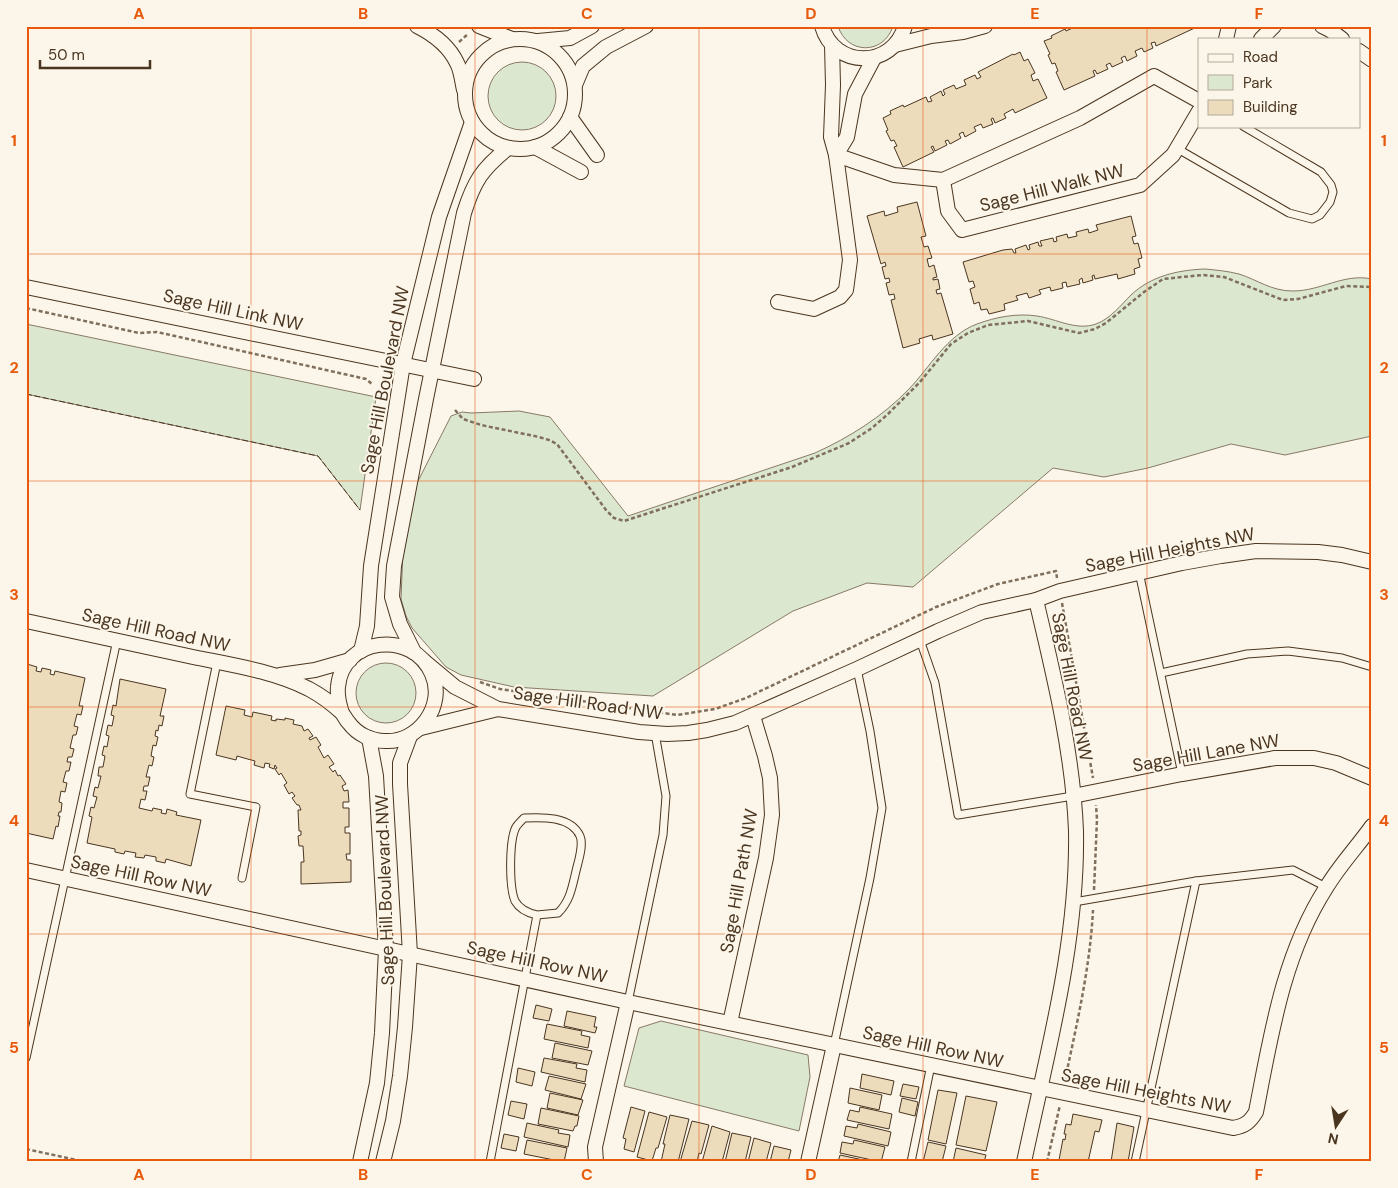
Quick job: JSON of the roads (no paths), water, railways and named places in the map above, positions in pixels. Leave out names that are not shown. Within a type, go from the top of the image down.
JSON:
[{"type":"street","points":[[417,26],[430,33],[446,46],[458,64],[472,122],[487,138],[508,148],[536,146],[556,136],[570,117],[575,101],[575,85],[571,70],[551,48],[538,41]]},
{"type":"street","points":[[475,28],[512,39],[538,41],[570,38],[592,26]]},
{"type":"street","points":[[575,85],[583,66],[606,47],[646,26]]},
{"type":"street","points":[[821,27],[832,45],[851,57],[862,59],[874,58],[886,53],[903,34],[905,26]]},
{"type":"street","points":[[895,45],[985,26]]},
{"type":"street","points":[[1226,38],[1230,26]]},
{"type":"street","points":[[1261,38],[1274,26]]},
{"type":"street","points":[[1322,26],[1341,38]]},
{"type":"street","points":[[465,95],[467,79],[473,65],[483,52],[497,44],[512,39]]},
{"type":"street","points":[[778,302],[814,309],[840,297],[846,290],[850,260],[836,155],[831,137],[832,45]]},
{"type":"street","points":[[1360,52],[1372,60]]},
{"type":"street","points":[[836,155],[847,137],[855,94],[874,58]]},
{"type":"street","points":[[836,155],[894,175],[943,180],[1080,118],[1154,76],[1198,100]]},
{"type":"street","name":"Sage Hill Walk NW","points":[[943,180],[948,211],[962,230],[1140,185],[1173,156],[1198,114]]},
{"type":"street","points":[[570,117],[597,155]]},
{"type":"street","name":"Sage Hill Boulevard NW","points":[[355,655],[367,626],[371,566],[403,364],[439,217],[472,122]]},
{"type":"street","points":[[536,146],[581,172]]},
{"type":"street","points":[[414,652],[400,624],[392,597],[394,566],[462,221],[471,190],[480,174],[495,158],[508,148]]},
{"type":"street","name":"Sage Hill Link NW","points":[[26,287],[474,379]]},
{"type":"street","name":"Sage Hill Heights NW","points":[[1036,600],[1060,590],[1139,572],[1221,556],[1256,552],[1318,552],[1372,562]]},
{"type":"street","name":"Sage Hill Road NW","points":[[425,662],[455,687],[498,709],[655,733],[667,734],[707,730],[753,716],[982,612],[1036,600],[1066,741],[1076,830],[1074,902],[1067,958],[1024,1162]]},
{"type":"street","name":"Sage Hill Road NW","points":[[26,621],[277,675],[324,697],[342,712]]},
{"type":"street","points":[[388,643],[402,646],[414,652],[425,662],[433,674],[436,689],[435,703],[430,716],[416,732],[398,740],[385,742],[369,738],[360,733],[349,724],[342,712],[338,699],[338,685],[342,672],[355,655],[374,645],[388,643]]},
{"type":"street","name":"Sage Hill Road NW","points":[[277,675],[315,670],[355,655]]},
{"type":"street","name":"Sage Hill Road NW","points":[[416,732],[498,709]]},
{"type":"street","name":"Sage Hill Path NW","points":[[730,1023],[766,858],[772,815],[770,778],[753,716]]},
{"type":"street","name":"Sage Hill Boulevard NW","points":[[383,1162],[400,1076],[410,954],[400,763],[416,732]]},
{"type":"street","name":"Sage Hill Boulevard NW","points":[[360,1162],[376,1083],[382,1033],[386,949],[376,776],[369,738]]},
{"type":"street","name":"Sage Hill Lane NW","points":[[1073,796],[1247,762],[1295,757],[1314,758],[1336,763],[1372,778]]},
{"type":"street","name":"Sage Hill Heights NW","points":[[1040,1088],[1234,1128],[1243,1126],[1251,1120],[1256,1112],[1284,982],[1295,949],[1326,887],[1372,826]]},
{"type":"street","name":"Sage Hill Row NW","points":[[26,870],[628,1002],[1040,1088]]},
{"type":"street","points":[[596,1162],[595,1147],[628,1002]]},
{"type":"street","points":[[808,1162],[834,1045]]},
{"type":"lane","points":[[1178,148],[1289,213],[1312,219],[1320,215],[1330,202],[1333,192],[1331,185],[1321,172],[1246,128]]},
{"type":"lane","points":[[1139,572],[1182,774]]},
{"type":"lane","points":[[26,1058],[117,640]]},
{"type":"lane","points":[[920,640],[935,683],[958,815],[1073,796]]},
{"type":"lane","points":[[1161,673],[1247,654],[1288,651],[1342,658],[1372,667]]},
{"type":"lane","points":[[217,662],[190,794],[256,807],[242,878]]},
{"type":"lane","points":[[834,1045],[870,878],[882,808],[870,731],[857,669]]},
{"type":"lane","points":[[628,1002],[663,835],[666,796],[655,733]]},
{"type":"lane","points":[[524,818],[558,820],[573,827],[581,837],[570,895],[565,905],[558,913],[537,915],[525,912],[515,901],[511,875],[512,843],[516,827],[524,818]]},
{"type":"lane","points":[[1074,902],[1196,880],[1293,870],[1326,887]]},
{"type":"lane","points":[[1135,1162],[1196,880]]},
{"type":"lane","points":[[490,1162],[537,915]]},
{"type":"lane","points":[[911,1162],[931,1066]]}]
